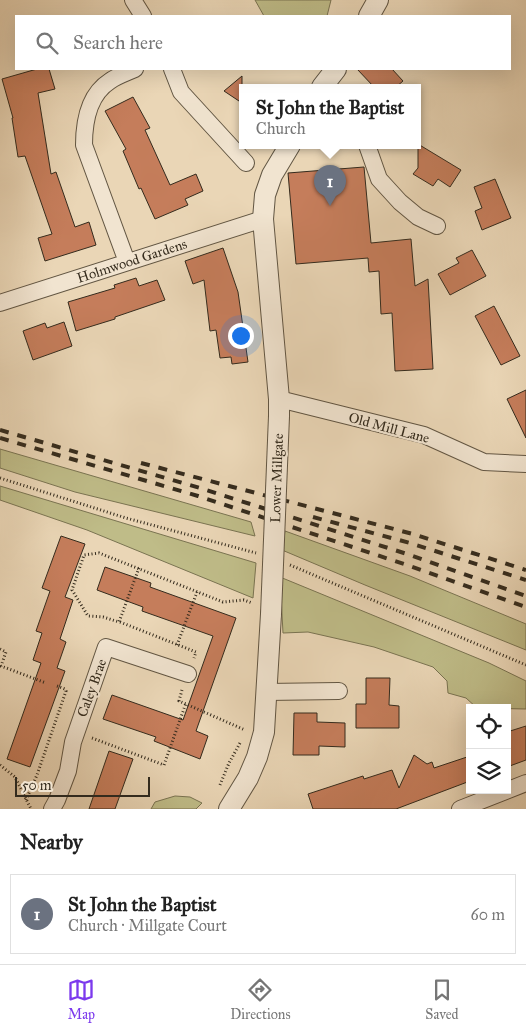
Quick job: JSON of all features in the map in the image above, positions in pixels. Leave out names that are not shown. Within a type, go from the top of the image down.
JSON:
[{"type":"street","points":[[133,0],[142,15]]},
{"type":"street","points":[[370,15],[378,0]]},
{"type":"street","points":[[127,262],[84,145],[84,129],[88,110],[97,93],[108,82],[133,70]]},
{"type":"street","points":[[172,70],[181,92],[246,163]]},
{"type":"street","points":[[324,84],[335,70]]},
{"type":"street","name":"Lower Millgate","points":[[229,809],[248,778],[257,757],[264,732],[271,614],[279,408],[264,219],[265,196],[272,176],[288,149]]},
{"type":"street","points":[[368,149],[379,179],[400,202],[418,217],[437,226]]},
{"type":"street","name":"Holmwood Gardens","points":[[0,303],[264,219]]},
{"type":"street","name":"Old Mill Lane","points":[[279,408],[424,435],[484,462],[526,464]]},
{"type":"street","name":"Caley Brae","points":[[52,809],[68,771],[73,742],[106,648],[188,674]]},
{"type":"street","points":[[266,692],[339,691]]},
{"type":"street","points":[[460,809],[526,783]]},
{"type":"path","points":[[0,478],[126,518],[252,551]]},
{"type":"path","points":[[247,731],[179,701],[196,652],[119,622],[103,617],[88,616],[72,590],[84,555],[99,553],[223,602],[244,600],[271,614]]},
{"type":"path","points":[[283,562],[526,665]]},
{"type":"path","points":[[119,622],[139,568]]},
{"type":"path","points":[[177,645],[197,592]]},
{"type":"path","points":[[0,649],[6,652],[1,667],[46,682]]},
{"type":"path","points":[[26,800],[37,775],[66,692],[65,689],[58,686]]},
{"type":"path","points":[[77,731],[164,765],[186,703]]},
{"type":"path","points":[[220,787],[229,763],[243,739]]},
{"type":"path","points":[[0,765],[15,777],[31,809]]},
{"type":"shaded area","points":[[255,0],[331,0],[327,15],[263,15]]},
{"type":"shaded area","points":[[0,449],[251,522],[255,536],[75,492],[0,468]]},
{"type":"shaded area","points":[[0,486],[256,563],[253,598],[87,530],[0,500]]},
{"type":"shaded area","points":[[285,531],[410,576],[526,624],[526,650],[282,550]]},
{"type":"shaded area","points":[[280,577],[489,663],[526,681],[526,709],[511,709],[511,704],[473,704],[466,698],[448,693],[447,681],[433,667],[374,647],[308,632],[283,633]]},
{"type":"shaded area","points":[[175,796],[190,797],[202,803],[196,809],[151,809],[155,802]]},
{"type":"building","points":[[34,70],[49,70],[55,89],[38,93],[51,174],[56,172],[75,227],[89,222],[96,245],[45,261],[38,238],[52,234],[25,156],[18,157],[13,118],[2,79]]},
{"type":"building","points":[[358,70],[393,70],[403,81],[400,84],[371,84]]},
{"type":"building","points":[[242,76],[242,84],[239,84],[239,101],[224,91]]},
{"type":"building","points":[[133,97],[150,128],[145,130],[170,185],[196,174],[203,191],[185,199],[188,205],[155,219],[141,188],[139,189],[123,151],[126,149],[105,111]]},
{"type":"building","points":[[421,146],[461,170],[450,187],[438,179],[433,186],[413,174],[418,168],[418,149],[421,149]]},
{"type":"building","points":[[364,167],[371,243],[411,239],[415,286],[428,279],[433,369],[395,371],[392,313],[381,314],[379,271],[369,272],[368,258],[296,264],[288,173]]},
{"type":"building","points":[[495,179],[511,218],[482,230],[475,211],[482,208],[474,187]]},
{"type":"building","points":[[223,248],[238,292],[248,362],[232,364],[231,357],[220,358],[216,330],[210,331],[204,280],[193,284],[185,261]]},
{"type":"building","points":[[472,250],[486,276],[450,295],[438,274],[459,263],[456,258]]},
{"type":"building","points":[[136,278],[139,286],[157,280],[165,300],[76,331],[68,302],[115,288],[114,285]]},
{"type":"building","points":[[494,306],[520,356],[501,365],[475,316]]},
{"type":"building","points":[[64,322],[72,346],[33,360],[23,331],[45,323],[47,328]]},
{"type":"building","points":[[526,390],[526,438],[507,399]]},
{"type":"building","points":[[61,536],[85,544],[65,597],[73,600],[60,639],[66,642],[57,668],[65,671],[30,767],[7,759],[41,663],[33,660],[42,633],[36,631],[50,591],[42,588]]},
{"type":"building","points":[[105,567],[151,583],[150,587],[236,618],[196,731],[208,736],[200,759],[154,741],[156,737],[103,719],[112,695],[183,720],[213,636],[142,611],[143,607],[97,590]]},
{"type":"building","points":[[366,678],[390,678],[389,705],[399,706],[399,728],[356,728],[356,704],[366,704]]},
{"type":"building","points":[[294,713],[317,713],[317,722],[345,723],[345,747],[319,746],[319,755],[293,755]]},
{"type":"building","points":[[526,726],[526,760],[511,766],[511,749],[511,731]]},
{"type":"building","points":[[109,751],[133,759],[115,809],[89,809]]},
{"type":"building","points":[[414,755],[427,764],[432,762],[434,768],[466,757],[466,783],[396,809],[313,809],[308,794],[363,776],[364,779],[392,770],[399,788]]},
{"type":"railway","points":[[0,430],[200,488],[407,554],[526,596]]},
{"type":"railway","points":[[0,438],[198,496],[404,564],[526,607]]},
{"type":"railway","points":[[141,463],[413,534],[526,570]]},
{"type":"railway","points":[[313,517],[410,543],[526,580]]},
{"type":"place","name":"St John the Baptist","points":[[330,206]]}]
